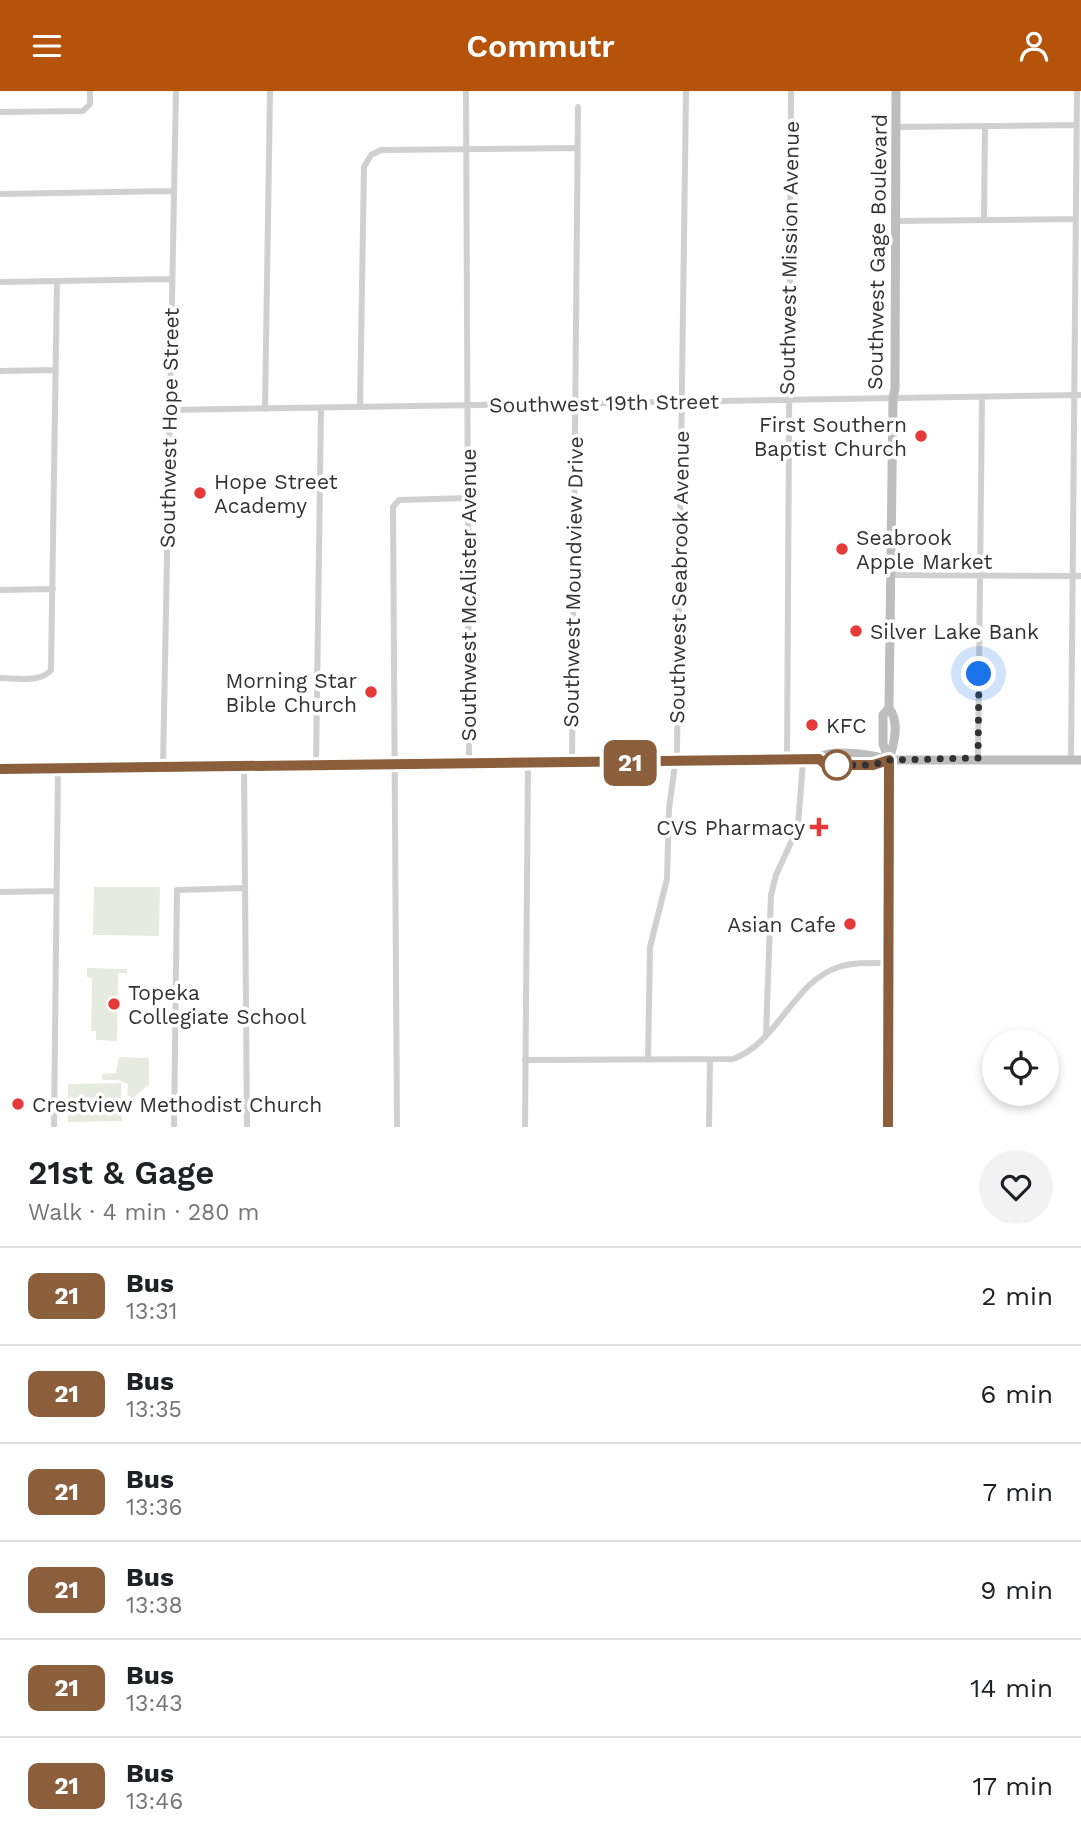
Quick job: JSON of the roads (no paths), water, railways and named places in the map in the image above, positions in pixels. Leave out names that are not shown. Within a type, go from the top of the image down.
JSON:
[{"type":"main road","name":"Southwest Gage Boulevard","points":[[888,1127],[889,760],[883,744],[883,734],[884,715],[890,708],[897,91]]},
{"type":"main road","points":[[0,769],[244,764],[803,761],[819,759],[826,755],[873,754],[889,760],[1076,760]]},
{"type":"street","points":[[0,112],[83,110],[90,104],[90,91]]},
{"type":"street","name":"Southwest Hope Street","points":[[163,765],[176,91]]},
{"type":"street","points":[[265,409],[270,91]]},
{"type":"street","name":"Southwest McAlister Avenue","points":[[466,91],[469,763]]},
{"type":"street","name":"Southwest Seabrook Avenue","points":[[648,1060],[649,960],[652,934],[667,879],[670,798],[676,762],[686,91]]},
{"type":"street","name":"Southwest Mission Avenue","points":[[787,761],[791,91]]},
{"type":"street","points":[[1076,760],[1072,576],[1077,396],[1077,91]]},
{"type":"street","name":"Southwest Moundview Drive","points":[[572,763],[578,107]]},
{"type":"street","points":[[896,127],[1076,125]]},
{"type":"street","points":[[984,219],[985,126]]},
{"type":"street","points":[[360,407],[364,167],[368,159],[379,151],[577,148]]},
{"type":"street","points":[[0,194],[172,191]]},
{"type":"street","points":[[895,221],[1076,219]]},
{"type":"street","points":[[0,282],[171,279]]},
{"type":"street","points":[[0,678],[43,677],[51,670],[57,281]]},
{"type":"street","points":[[0,371],[56,370]]},
{"type":"street","name":"Southwest 19th Street","points":[[169,410],[1077,396]]},
{"type":"street","points":[[978,758],[982,397]]},
{"type":"street","points":[[316,765],[321,408]]},
{"type":"street","points":[[397,1127],[393,507],[396,501],[468,498]]},
{"type":"street","points":[[891,575],[1081,576]]},
{"type":"street","points":[[0,590],[53,589]]},
{"type":"street","points":[[766,1035],[771,895],[776,875],[799,827],[803,761]]},
{"type":"street","points":[[525,1127],[528,763]]},
{"type":"street","points":[[244,764],[247,1127]]},
{"type":"street","points":[[54,1127],[58,768]]},
{"type":"street","points":[[174,1127],[177,890],[245,888]]},
{"type":"street","points":[[0,892],[56,891]]},
{"type":"street","points":[[525,1060],[724,1060],[743,1055],[752,1050],[814,980],[826,972],[855,963],[889,963]]},
{"type":"street","points":[[709,1127],[710,1060]]},
{"type":"place","name":"First Southern Baptist Church","points":[[921,436]]},
{"type":"place","name":"Hope Street Academy","points":[[200,493]]},
{"type":"place","name":"Seabrook Apple Market","points":[[842,549]]},
{"type":"place","name":"Silver Lake Bank","points":[[856,631]]},
{"type":"place","name":"Morning Star Bible Church","points":[[371,692]]},
{"type":"place","name":"KFC","points":[[812,725]]},
{"type":"place","name":"CVS Pharmacy","points":[[819,827]]},
{"type":"place","name":"Asian Cafe","points":[[850,924]]},
{"type":"place","name":"Topeka Collegiate School","points":[[114,1004]]},
{"type":"place","name":"Crestview Methodist Church","points":[[18,1104]]}]
